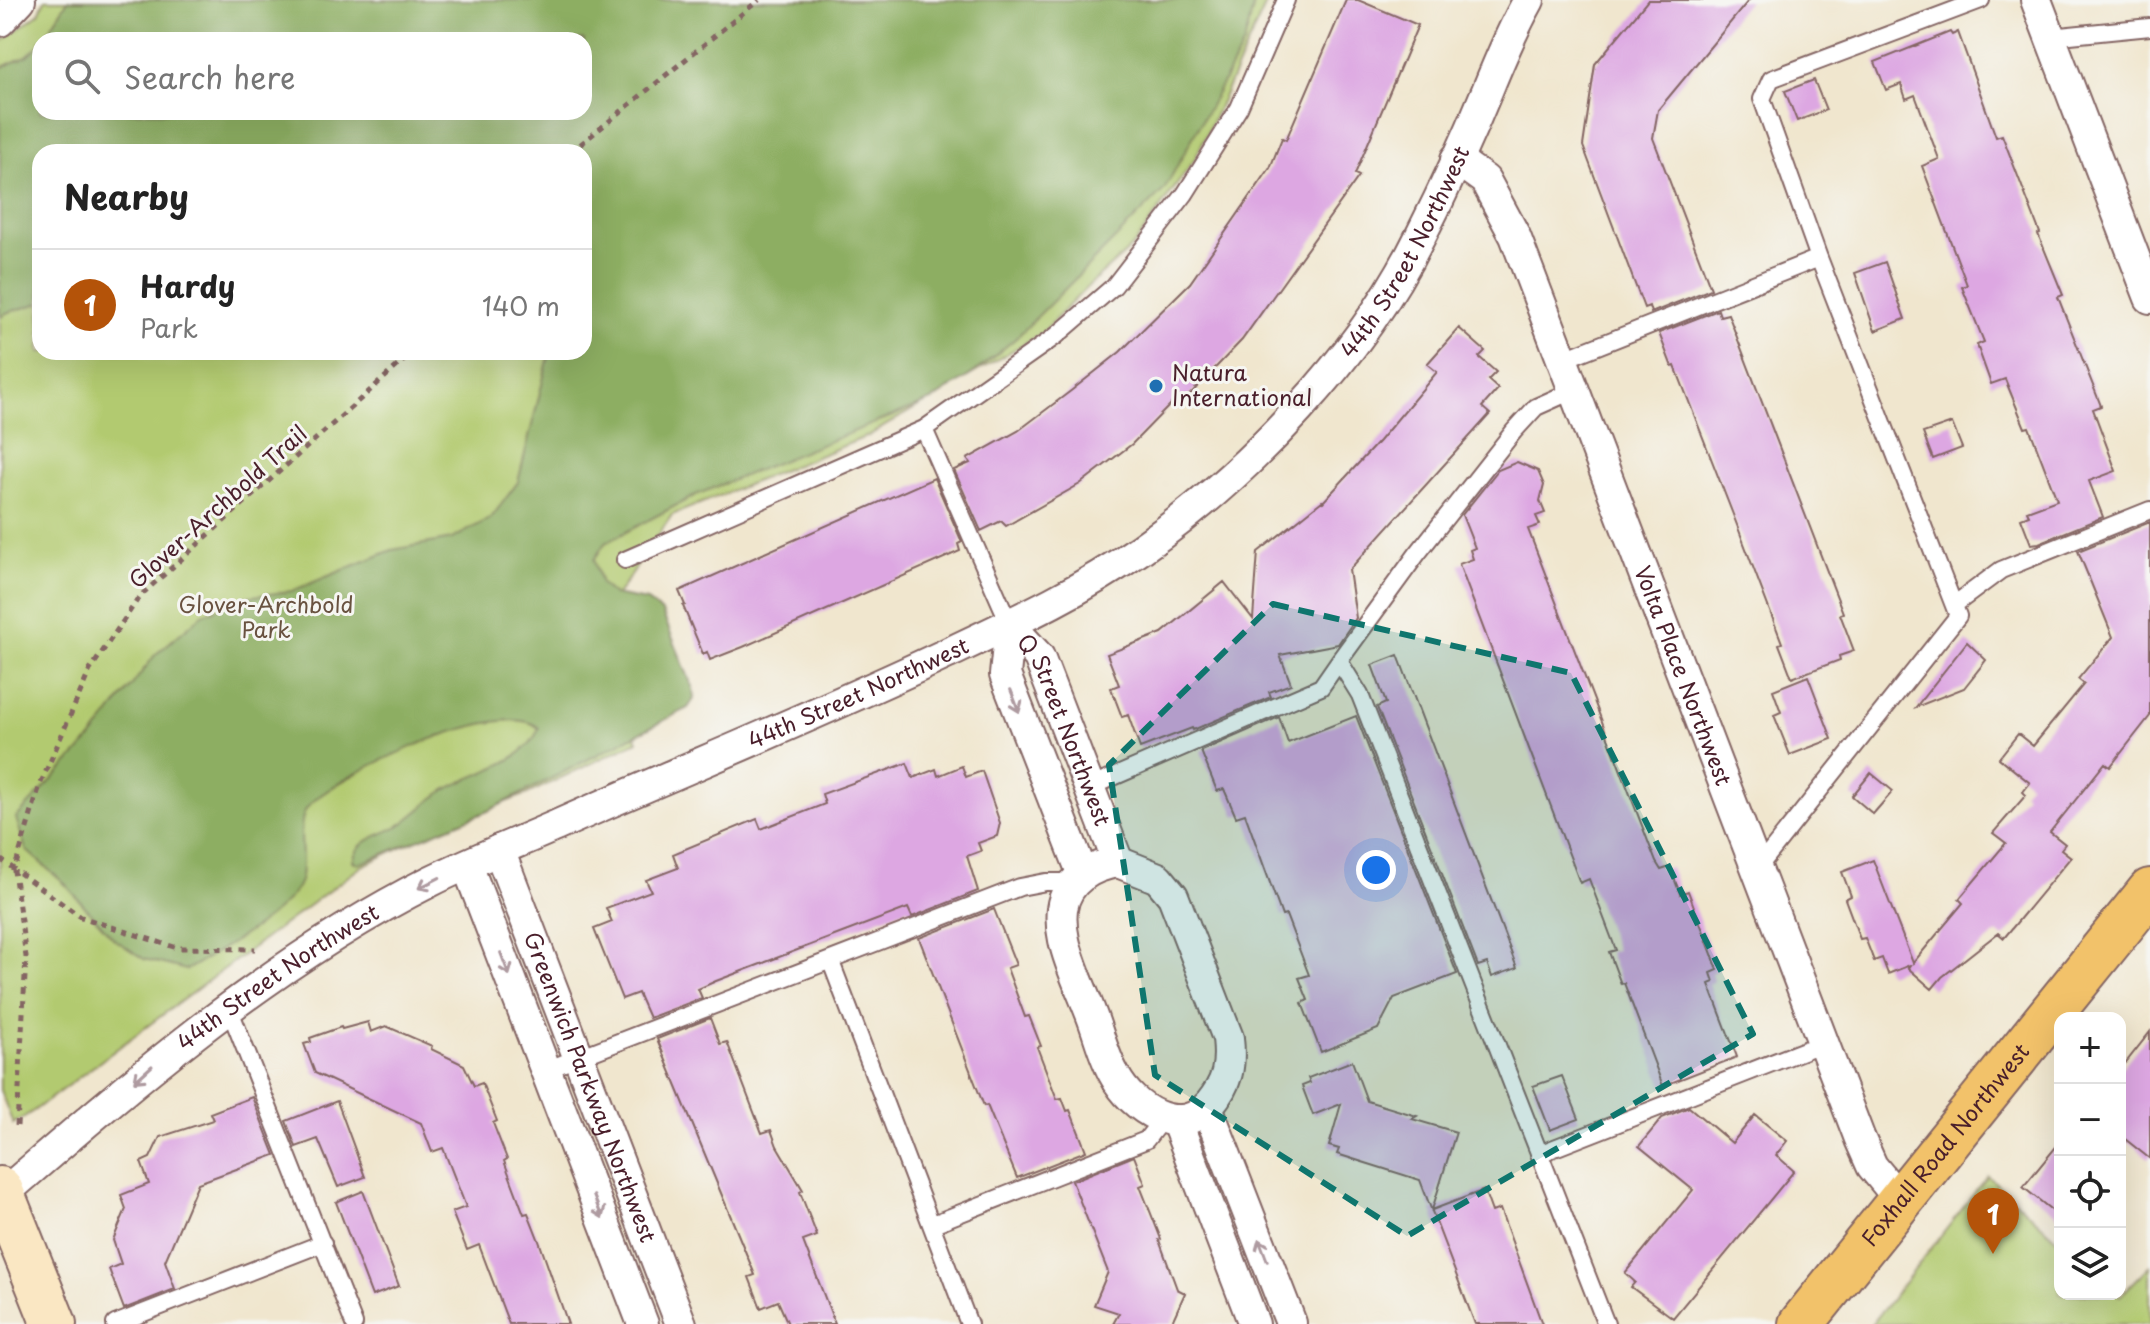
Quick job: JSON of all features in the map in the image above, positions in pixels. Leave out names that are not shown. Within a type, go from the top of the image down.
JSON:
[{"type":"main road","name":"Foxhall Road Northwest","points":[[1801,1324],[2150,891]]},
{"type":"main road","points":[[1,1192],[54,1324]]},
{"type":"street","points":[[0,21],[20,0]]},
{"type":"street","name":"44th Street Northwest","points":[[1,1192],[148,1069],[229,1008],[343,931],[432,881],[499,850],[796,722],[1010,625],[1075,591],[1141,550],[1213,492],[1280,430],[1320,385],[1374,313],[1421,236],[1500,56],[1529,0]]},
{"type":"street","points":[[2036,0],[2150,298]]},
{"type":"street","name":"Volta Place Northwest","points":[[1456,159],[1485,180],[1509,225],[1866,1154],[1900,1200]]},
{"type":"street","name":"Q Street Northwest","points":[[1010,625],[1039,657],[1118,862]]},
{"type":"street","name":"Q Street Northwest","points":[[1010,625],[1005,675],[1078,879]]},
{"type":"street","name":"Greenwich Parkway Northwest","points":[[499,850],[681,1324]]},
{"type":"street","points":[[1118,862],[1158,878],[1173,896],[1228,1038],[1231,1063],[1221,1088],[1207,1107],[1194,1117],[1170,1119],[1148,1113],[1115,1076],[1063,939],[1062,908],[1078,879],[1099,865],[1118,862]]},
{"type":"street","name":"Greenwich Parkway Northwest","points":[[467,865],[643,1324]]},
{"type":"street","points":[[1207,1107],[1289,1324],[1312,1324]]},
{"type":"street","points":[[1170,1119],[1254,1324]]},
{"type":"lane","points":[[625,560],[924,429],[1056,336],[1114,286],[1185,194],[1239,108],[1286,0]]},
{"type":"lane","points":[[1757,869],[1958,616],[1819,258],[1762,99],[1771,79],[1981,0]]},
{"type":"lane","points":[[2050,37],[2150,27]]},
{"type":"lane","points":[[1562,360],[1819,258]]},
{"type":"lane","points":[[1090,787],[1321,687],[1417,554],[1514,431],[1536,407],[1574,390]]},
{"type":"lane","points":[[924,429],[1010,625]]},
{"type":"lane","points":[[1954,605],[2001,570],[2150,510]]},
{"type":"lane","points":[[1339,661],[1360,695],[1606,1324]]},
{"type":"lane","points":[[546,1070],[1020,887],[1078,879]]},
{"type":"lane","points":[[831,962],[969,1324]]},
{"type":"lane","points":[[229,1008],[354,1324]]},
{"type":"lane","points":[[1539,1154],[1823,1043]]},
{"type":"lane","points":[[933,1224],[1146,1140],[1170,1119]]},
{"type":"lane","points":[[115,1324],[323,1243]]},
{"type":"path","points":[[581,144],[759,0]]},
{"type":"path","name":"Glover-Archbold Trail","points":[[17,1126],[26,957],[14,871],[40,785],[90,670],[140,596],[404,360]]},
{"type":"path","points":[[0,859],[81,917],[177,948],[259,949]]},
{"type":"highlighted area","points":[[1273,604],[1571,673],[1753,1034],[1407,1236],[1155,1075],[1109,765]]},
{"type":"green space","name":"Glover-Archbold Park","points":[[45,0],[1268,0],[1195,159],[1134,245],[1042,333],[868,436],[672,515],[592,632],[638,741],[525,795],[460,818],[362,866],[13,1124],[0,1090],[0,43],[39,13]]},
{"type":"green space","name":"Glover-Archbold Park","points":[[68,0],[1255,0],[1244,44],[1164,190],[1016,338],[975,372],[932,400],[696,495],[605,543],[594,560],[601,584],[614,595],[647,601],[662,612],[693,688],[694,699],[688,708],[488,811],[359,864],[353,861],[365,842],[400,825],[456,784],[511,759],[532,741],[539,728],[520,721],[493,722],[459,730],[423,742],[354,775],[310,804],[305,811],[301,830],[300,881],[282,906],[250,931],[186,970],[144,959],[114,939],[65,884],[26,850],[16,818],[90,740],[155,655],[203,614],[246,597],[292,591],[392,550],[452,539],[491,518],[518,482],[548,360],[592,360],[592,144],[32,144],[32,305],[6,313],[0,318],[0,68],[32,51],[32,120],[592,120],[592,32],[48,32]]},
{"type":"green space","points":[[1988,1176],[2054,1236],[2054,1300],[2126,1300],[2126,1290],[2150,1266],[2150,1324],[1872,1324]]},
{"type":"building","points":[[1346,0],[1358,0],[1418,25],[1355,174],[1359,176],[1242,340],[1177,408],[1172,403],[1132,444],[1080,484],[1006,526],[1001,521],[981,531],[954,470],[970,463],[967,459],[1018,431],[1120,352],[1190,283],[1270,168],[1282,138],[1286,140]]},
{"type":"building","points":[[1648,0],[1749,0],[1658,110],[1653,138],[1711,289],[1651,313],[1649,306],[1644,308],[1583,146],[1595,64]]},
{"type":"building","points":[[1950,32],[1952,35],[1958,32],[1996,137],[2002,135],[2040,233],[2063,295],[2058,297],[2101,406],[2093,409],[2116,471],[2089,481],[2103,517],[2039,543],[2031,544],[2021,518],[2029,515],[2027,511],[2057,500],[2029,427],[2025,428],[2005,379],[1991,384],[1977,345],[1984,342],[1962,287],[1967,285],[1922,166],[1939,159],[1915,95],[1906,99],[1901,84],[1886,90],[1875,62]]},
{"type":"building","points":[[1814,80],[1826,110],[1797,121],[1785,91]]},
{"type":"building","points":[[1885,262],[1905,319],[1875,331],[1855,273]]},
{"type":"building","points":[[1718,310],[1720,316],[1728,314],[1843,613],[1840,614],[1854,651],[1839,656],[1840,660],[1792,678],[1779,644],[1782,643],[1732,512],[1659,333]]},
{"type":"building","points":[[1459,328],[1485,351],[1479,357],[1496,372],[1488,380],[1498,389],[1482,407],[1490,414],[1349,570],[1356,618],[1338,644],[1280,655],[1291,684],[1269,692],[1271,697],[1193,730],[1140,748],[1128,715],[1122,717],[1111,688],[1119,685],[1107,654],[1162,633],[1224,582],[1253,619],[1258,552],[1323,502],[1379,441],[1437,372],[1427,364]]},
{"type":"building","points":[[1952,423],[1962,448],[1933,459],[1923,433]]},
{"type":"building","points":[[1517,462],[1538,471],[1544,485],[1540,501],[1545,513],[1536,516],[1540,525],[1528,529],[1656,862],[1661,870],[1670,867],[1680,894],[1688,891],[1718,970],[1711,973],[1714,982],[1709,984],[1737,1057],[1663,1086],[1609,952],[1616,950],[1589,879],[1580,883],[1459,564],[1473,559],[1470,550],[1475,548],[1462,515],[1498,470]]},
{"type":"building","points":[[934,478],[962,542],[958,544],[960,551],[743,647],[710,660],[707,652],[703,654],[679,591]]},
{"type":"building","points":[[2150,522],[2150,716],[2110,767],[2105,763],[2050,832],[2065,844],[2061,849],[2071,857],[2004,938],[1998,933],[1942,977],[1932,989],[1908,968],[1910,965],[1888,974],[1882,958],[1874,961],[1865,938],[1860,939],[1845,899],[1851,896],[1842,872],[1873,860],[1913,963],[1963,903],[1959,899],[2006,843],[1993,833],[2026,795],[2023,792],[2030,783],[1999,758],[2018,734],[2033,746],[2084,684],[2078,679],[2113,637],[2078,551]]},
{"type":"building","points":[[1967,642],[1986,660],[1964,688],[1916,707]]},
{"type":"building","points":[[1398,655],[1517,968],[1492,977],[1487,963],[1478,966],[1377,707],[1386,703],[1372,665]]},
{"type":"building","points":[[1808,676],[1832,739],[1790,755],[1774,715],[1781,712],[1773,690]]},
{"type":"building","points":[[1356,716],[1457,974],[1394,998],[1378,1029],[1321,1052],[1302,1003],[1308,1000],[1299,978],[1309,975],[1286,915],[1282,916],[1245,814],[1236,817],[1224,789],[1217,791],[1201,751],[1279,717],[1288,743]]},
{"type":"building","points":[[907,763],[913,778],[936,769],[938,776],[962,766],[966,777],[982,771],[1000,823],[997,836],[978,843],[981,851],[967,856],[978,891],[912,917],[908,908],[716,981],[698,989],[702,998],[649,1018],[638,993],[622,999],[594,929],[612,922],[606,908],[651,891],[646,880],[678,868],[673,854],[757,819],[761,829],[825,804],[822,794]]},
{"type":"building","points":[[1871,773],[1893,791],[1873,814],[1852,796]]},
{"type":"building","points":[[994,909],[1016,965],[1007,968],[1025,1017],[1029,1016],[1041,1046],[1037,1047],[1057,1099],[1062,1098],[1067,1111],[1070,1110],[1086,1151],[1017,1178],[987,1105],[984,1106],[919,938]]},
{"type":"building","points":[[710,1018],[720,1044],[727,1042],[762,1133],[771,1130],[803,1190],[800,1192],[817,1236],[803,1241],[835,1324],[788,1324],[778,1301],[761,1308],[749,1277],[755,1275],[657,1039]]},
{"type":"building","points":[[368,1022],[371,1032],[386,1026],[432,1046],[431,1049],[464,1065],[474,1086],[482,1083],[497,1121],[493,1123],[507,1159],[504,1161],[524,1214],[528,1213],[539,1241],[568,1324],[509,1324],[479,1245],[467,1250],[452,1212],[466,1207],[443,1148],[432,1152],[421,1123],[315,1073],[304,1044],[311,1042],[310,1038]]},
{"type":"building","points":[[2150,1032],[2150,1159],[2126,1140],[2126,1062]]},
{"type":"building","points":[[1352,1061],[1367,1101],[1456,1132],[1432,1210],[1484,1190],[1492,1212],[1500,1209],[1542,1324],[1475,1324],[1420,1180],[1337,1154],[1339,1149],[1329,1146],[1341,1104],[1313,1115],[1302,1086],[1310,1083],[1308,1078]]},
{"type":"building","points":[[1562,1076],[1579,1119],[1550,1130],[1533,1086]]},
{"type":"building","points":[[252,1097],[275,1155],[198,1183],[165,1261],[175,1289],[124,1309],[109,1269],[121,1264],[113,1240],[126,1209],[121,1195],[149,1184],[141,1162],[150,1158],[160,1137],[213,1120],[210,1113]]},
{"type":"building","points":[[337,1101],[365,1177],[338,1187],[318,1139],[296,1147],[286,1121]]},
{"type":"building","points":[[1689,1107],[1732,1143],[1755,1115],[1787,1141],[1776,1155],[1794,1171],[1673,1318],[1631,1287],[1635,1282],[1625,1273],[1693,1190],[1639,1146],[1662,1118]]},
{"type":"building","points":[[2054,1149],[2054,1212],[2023,1187]]},
{"type":"building","points":[[1134,1156],[1145,1184],[1140,1186],[1177,1289],[1185,1293],[1171,1324],[1113,1324],[1119,1313],[1094,1305],[1108,1272],[1072,1181]]},
{"type":"building","points":[[363,1191],[399,1286],[372,1296],[336,1202]]},
{"type":"place","name":"Natura International","points":[[1156,386]]},
{"type":"place","name":"Hardy","points":[[1993,1254]]}]
